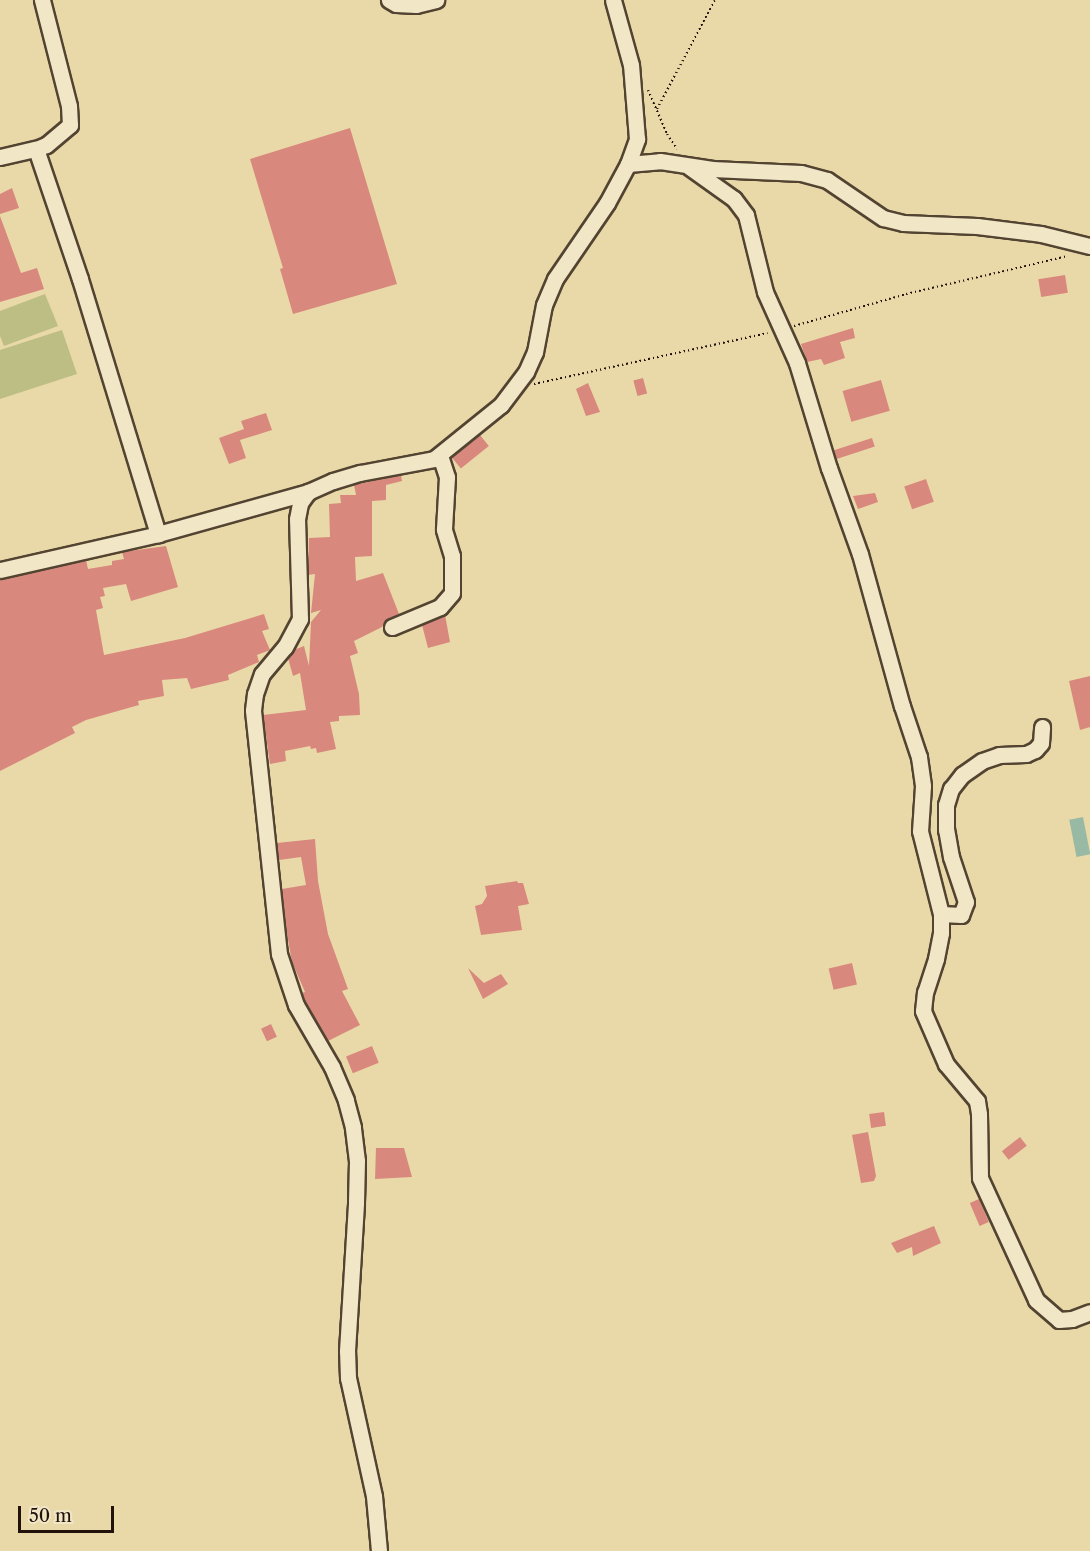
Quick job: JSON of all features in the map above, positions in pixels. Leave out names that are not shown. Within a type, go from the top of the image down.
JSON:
[{"type":"street","points":[[0,158],[36,150],[46,145],[70,125],[69,106],[42,0]]},
{"type":"street","points":[[389,0],[396,4],[416,5],[436,0]]},
{"type":"street","points":[[0,570],[158,534],[308,492],[333,481],[440,456],[501,405],[516,387],[535,352],[544,305],[555,279],[607,203],[628,164],[637,139],[637,116],[631,65],[613,0]]},
{"type":"street","points":[[36,150],[80,279],[158,534]]},
{"type":"street","points":[[628,164],[660,161],[689,167],[801,173],[827,180],[883,218],[903,223],[977,226],[1041,234],[1090,246]]},
{"type":"street","points":[[689,167],[734,199],[746,215],[752,231],[757,268],[797,363],[829,468],[860,554],[902,706],[919,757],[923,786],[920,831],[941,914],[941,933],[922,1011],[946,1065],[976,1101],[979,1114],[980,1178],[984,1190],[1036,1300],[1059,1320],[1072,1319],[1090,1312]]},
{"type":"street","points":[[392,627],[440,607],[452,594],[452,556],[444,529],[447,477],[440,456]]},
{"type":"street","points":[[308,492],[300,503],[297,519],[300,619],[285,647],[257,683],[253,710],[279,954],[296,1005],[332,1068],[346,1100],[353,1127],[357,1161],[356,1202],[346,1351],[348,1378],[374,1496],[379,1551]]},
{"type":"street","points":[[941,914],[961,915],[966,902],[951,857],[946,830],[946,805],[951,789],[962,775],[982,760],[999,755],[1026,754],[1035,750],[1041,743],[1042,727]]},
{"type":"path","points":[[657,109],[715,0]]},
{"type":"path","points":[[645,84],[667,135],[689,167]]},
{"type":"path","points":[[516,387],[598,372],[782,329],[906,294],[1069,256]]},
{"type":"green space","points":[[45,294],[58,326],[4,346],[0,336],[0,311]]},
{"type":"green space","points":[[62,330],[77,374],[0,399],[0,350]]},
{"type":"shaded area","points":[[1083,817],[1090,854],[1077,857],[1069,820]]},
{"type":"building","points":[[350,128],[397,284],[293,314],[280,269],[283,268],[250,159]]},
{"type":"building","points":[[12,188],[19,208],[0,214],[0,194]]},
{"type":"building","points":[[0,216],[21,273],[37,268],[44,289],[0,302]]},
{"type":"building","points":[[1065,275],[1068,293],[1041,297],[1038,279]]},
{"type":"building","points":[[853,328],[855,338],[840,342],[845,358],[824,365],[821,359],[807,362],[801,344]]},
{"type":"building","points":[[643,378],[647,393],[637,396],[633,381]]},
{"type":"building","points":[[881,380],[890,411],[851,422],[843,391]]},
{"type":"building","points":[[588,383],[600,412],[586,416],[576,389]]},
{"type":"building","points":[[266,413],[272,430],[240,440],[246,458],[229,464],[219,438],[244,429],[241,421]]},
{"type":"building","points":[[480,435],[489,446],[461,469],[452,458]]},
{"type":"building","points":[[872,438],[875,447],[837,459],[834,450]]},
{"type":"building","points":[[401,475],[402,481],[386,485],[386,500],[372,501],[372,556],[355,557],[356,581],[383,573],[399,614],[385,621],[382,627],[354,641],[358,653],[350,656],[359,694],[360,715],[339,716],[339,721],[330,722],[336,749],[317,753],[316,748],[311,749],[310,746],[285,751],[286,761],[270,764],[263,715],[306,710],[300,673],[293,676],[288,658],[294,650],[304,646],[309,666],[311,622],[321,610],[311,613],[315,574],[308,575],[309,538],[330,537],[329,504],[341,503],[340,495],[356,495],[354,485]]},
{"type":"building","points":[[926,479],[934,502],[912,509],[904,486]]},
{"type":"building","points":[[875,493],[878,502],[858,509],[853,496]]},
{"type":"building","points":[[166,546],[178,587],[131,601],[126,584],[103,588],[105,596],[100,597],[103,608],[96,610],[104,655],[185,638],[264,614],[269,629],[262,631],[270,650],[257,655],[259,662],[228,675],[229,680],[191,689],[187,678],[162,680],[164,696],[138,701],[139,705],[86,720],[72,727],[75,733],[0,771],[0,579],[86,560],[88,569],[112,565],[112,561],[124,559],[122,552]]},
{"type":"building","points":[[445,615],[450,642],[428,648],[422,625]]},
{"type":"building","points":[[1090,676],[1090,727],[1080,730],[1069,681]]},
{"type":"building","points":[[315,839],[318,881],[328,934],[348,989],[342,991],[360,1025],[328,1041],[305,1001],[302,993],[305,992],[292,962],[287,934],[282,889],[306,885],[301,857],[279,860],[277,843]]},
{"type":"building","points":[[517,881],[523,883],[529,904],[518,906],[522,930],[481,935],[475,906],[482,904],[487,896],[485,886]]},
{"type":"building","points":[[852,963],[857,984],[834,990],[829,968]]},
{"type":"building","points":[[468,968],[484,983],[501,974],[508,984],[483,999]]},
{"type":"building","points":[[271,1024],[277,1037],[267,1041],[261,1029]]},
{"type":"building","points":[[372,1046],[379,1063],[353,1073],[346,1056]]},
{"type":"building","points":[[884,1112],[886,1126],[871,1128],[869,1114]]},
{"type":"building","points":[[868,1132],[876,1176],[874,1181],[861,1183],[852,1135]]},
{"type":"building","points":[[1020,1137],[1027,1146],[1009,1160],[1002,1151]]},
{"type":"building","points":[[376,1148],[404,1148],[412,1177],[375,1179]]},
{"type":"building","points":[[979,1199],[989,1222],[980,1226],[970,1203]]},
{"type":"building","points":[[934,1226],[941,1243],[913,1256],[912,1247],[897,1253],[891,1243]]}]
